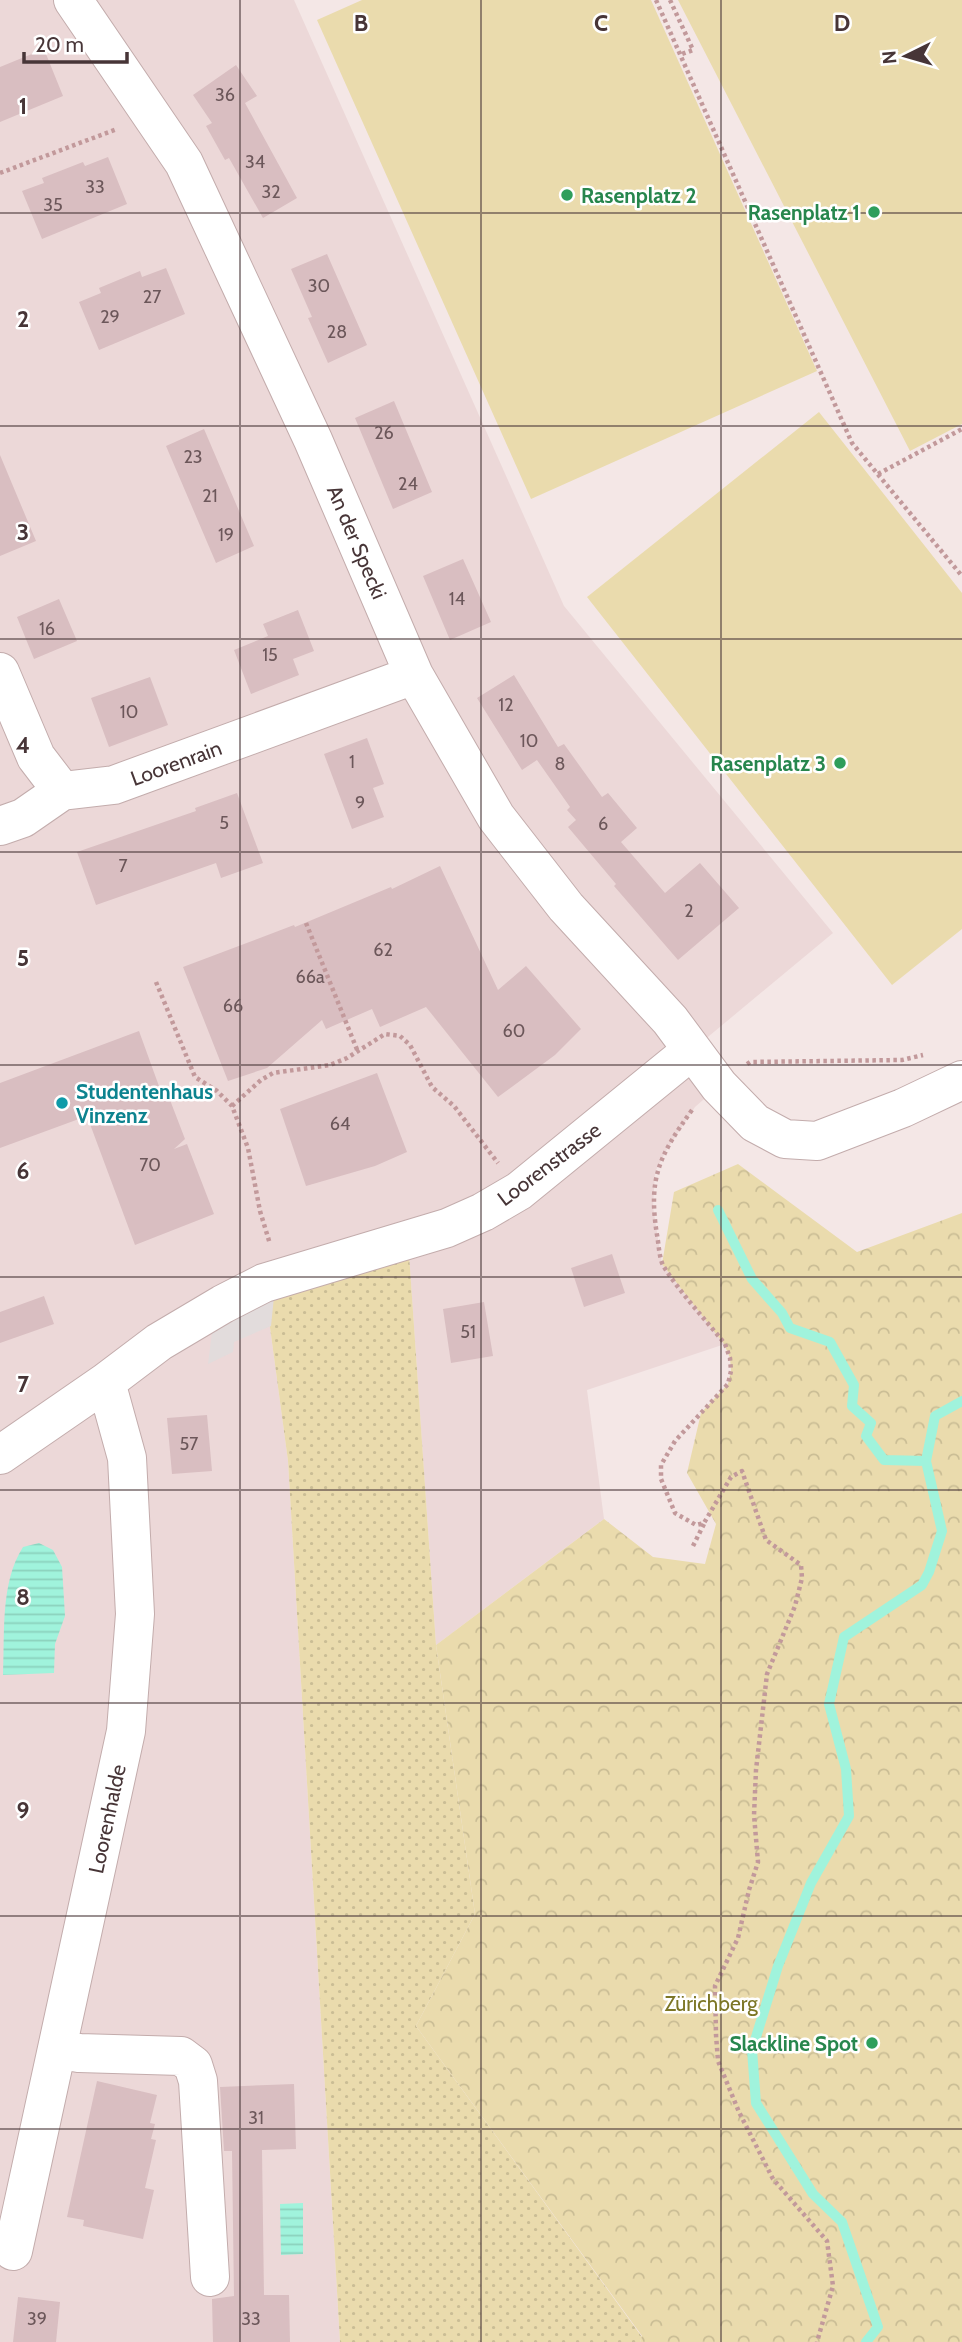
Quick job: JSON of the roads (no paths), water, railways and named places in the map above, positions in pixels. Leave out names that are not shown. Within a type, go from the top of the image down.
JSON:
[{"type":"street","name":"An der Specki","points":[[73,0],[184,163],[313,440],[414,675],[496,817],[566,907],[670,1020],[691,1051]]},
{"type":"street","points":[[0,672],[36,757],[62,792],[23,818],[0,826]]},
{"type":"street","name":"Loorenrain","points":[[62,792],[114,785],[414,675]]},
{"type":"street","points":[[691,1051],[719,1086],[755,1123],[785,1139],[817,1141],[902,1108],[962,1080]]},
{"type":"street","name":"Loorenstrasse","points":[[0,1455],[183,1325],[264,1283],[447,1228],[483,1212],[519,1191],[691,1051]]},
{"type":"street","name":"Loorenhalde","points":[[13,2251],[126,1731],[135,1614],[128,1458],[106,1382]]},
{"type":"street","points":[[57,2049],[79,2053],[174,2055],[181,2056],[193,2065],[198,2081],[209,2277]]},
{"type":"waterway","points":[[718,1210],[752,1279],[782,1313],[790,1328],[830,1342],[854,1385],[852,1406],[871,1423],[866,1436],[884,1460],[926,1461]]},
{"type":"waterway","points":[[866,2342],[878,2327],[842,2222],[813,2194],[756,2103],[752,2050],[778,1966],[811,1883],[849,1816],[846,1769],[829,1704],[844,1637],[922,1585],[929,1572],[942,1531],[926,1461],[935,1416],[962,1401]]},
{"type":"place","name":"Rasenplatz 2","points":[[567,195]]},
{"type":"place","name":"Rasenplatz 1","points":[[874,212]]},
{"type":"place","name":"Rasenplatz 3","points":[[840,763]]},
{"type":"place","name":"Studentenhaus Vinzenz","points":[[62,1103]]},
{"type":"place","name":"Slackline Spot","points":[[872,2043]]},
{"type":"park label","name":"Zürichberg","points":[[711,2003]]}]
